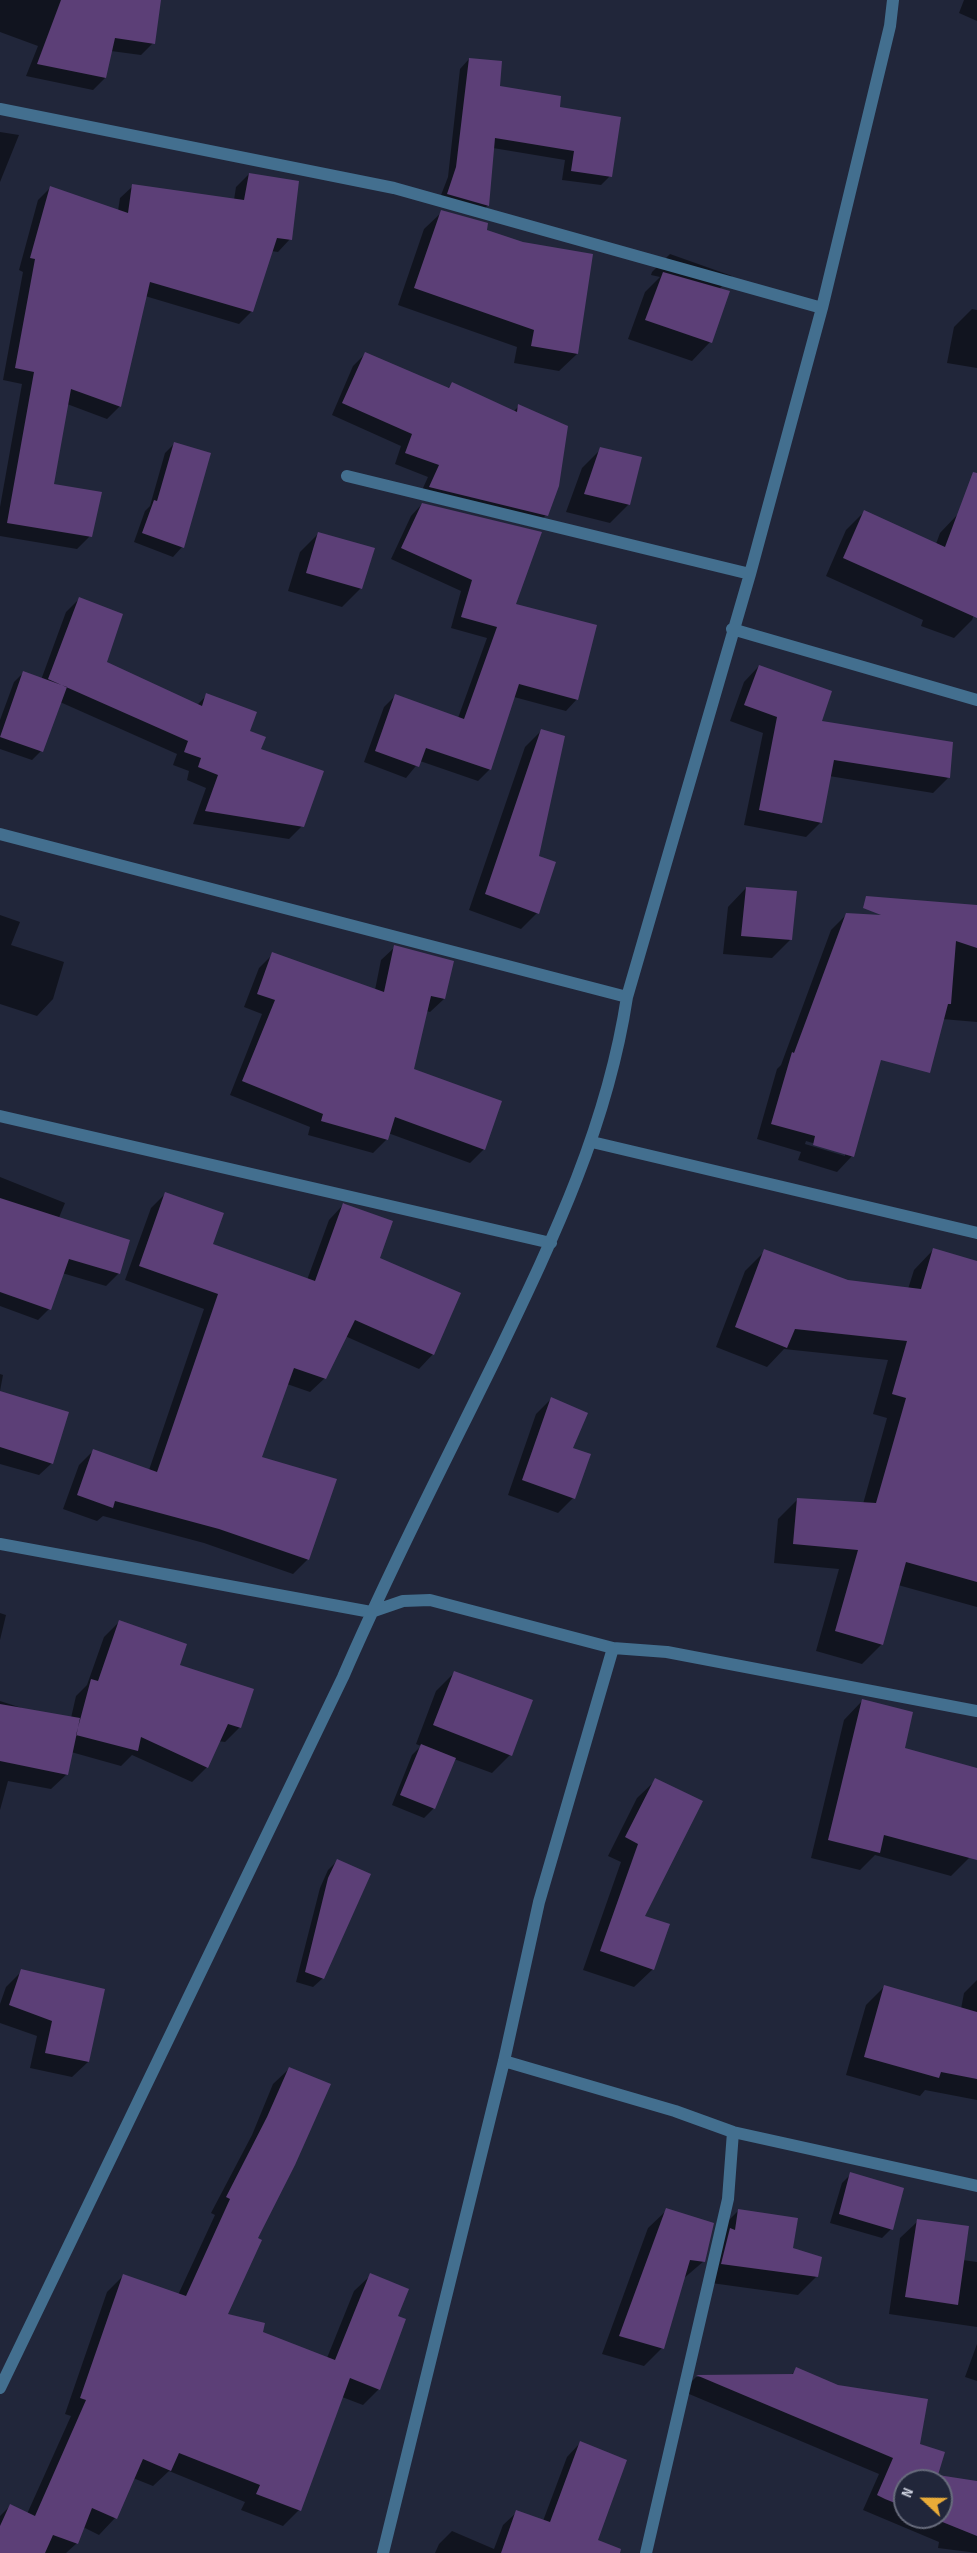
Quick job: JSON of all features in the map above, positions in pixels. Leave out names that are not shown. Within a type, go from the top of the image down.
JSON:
[{"type":"street","points":[[0,2388],[343,1677],[371,1612],[551,1243],[592,1142],[619,1048],[627,997],[732,629],[750,574],[822,308],[890,26],[893,0]]},
{"type":"street","points":[[0,109],[393,188],[822,308]]},
{"type":"street","points":[[347,476],[750,574]]},
{"type":"street","points":[[732,629],[977,700]]},
{"type":"street","points":[[0,834],[627,997]]},
{"type":"street","points":[[0,1116],[551,1243]]},
{"type":"street","points":[[592,1142],[977,1233]]},
{"type":"street","points":[[0,1544],[371,1612],[402,1602],[430,1600],[613,1648],[667,1652],[977,1711]]},
{"type":"street","points":[[383,2553],[504,2061],[539,1902],[613,1648]]},
{"type":"street","points":[[504,2061],[675,2111],[733,2132],[977,2186]]},
{"type":"street","points":[[646,2553],[728,2199],[733,2132]]},
{"type":"building","points":[[61,0],[161,0],[155,44],[115,38],[106,78],[37,64]]},
{"type":"building","points":[[469,58],[502,61],[500,86],[561,96],[560,107],[621,117],[612,177],[571,171],[574,151],[495,138],[489,206],[447,194],[456,167]]},
{"type":"building","points":[[249,173],[299,181],[292,240],[277,238],[253,312],[150,282],[121,407],[71,389],[54,484],[102,492],[92,537],[7,523],[34,372],[15,368],[35,259],[30,258],[50,186],[128,213],[132,184],[244,200]]},
{"type":"building","points":[[441,210],[488,223],[487,230],[523,242],[593,254],[578,354],[531,346],[534,330],[414,288]]},
{"type":"building","points":[[663,272],[730,291],[712,343],[645,320]]},
{"type":"building","points":[[365,352],[449,388],[452,382],[517,412],[518,404],[568,426],[559,486],[548,516],[429,487],[439,465],[405,453],[412,434],[342,403]]},
{"type":"building","points":[[174,442],[211,453],[184,548],[142,533],[154,500],[157,501]]},
{"type":"building","points":[[600,447],[642,457],[630,505],[584,494]]},
{"type":"building","points":[[973,472],[977,473],[977,618],[843,558],[864,510],[945,547]]},
{"type":"building","points":[[422,503],[542,532],[516,604],[597,625],[578,700],[519,684],[491,770],[426,748],[419,767],[375,751],[395,694],[464,719],[497,627],[461,617],[472,580],[401,548]]},
{"type":"building","points":[[318,532],[375,548],[362,589],[306,573]]},
{"type":"building","points":[[79,597],[123,614],[107,662],[202,706],[206,693],[257,712],[250,731],[266,737],[261,749],[324,771],[304,827],[205,811],[218,775],[198,767],[201,758],[184,752],[188,741],[48,679]]},
{"type":"building","points":[[759,665],[832,691],[822,721],[953,742],[950,778],[834,760],[822,823],[759,810],[777,717],[744,705]]},
{"type":"building","points":[[23,671],[67,687],[43,752],[0,737]]},
{"type":"building","points":[[541,729],[565,736],[539,856],[556,862],[539,914],[485,894]]},
{"type":"building","points":[[746,887],[797,891],[792,940],[741,936]]},
{"type":"building","points":[[866,896],[977,905],[977,948],[956,941],[951,1004],[948,1004],[930,1073],[881,1060],[854,1157],[813,1145],[815,1136],[771,1124],[792,1052],[794,1053],[846,913],[881,915],[863,908]]},
{"type":"building","points":[[394,945],[454,961],[445,999],[431,996],[414,1069],[502,1101],[485,1150],[395,1117],[388,1140],[321,1121],[323,1114],[242,1081],[275,1000],[257,994],[272,952],[384,992]]},
{"type":"building","points":[[165,1192],[224,1213],[213,1244],[315,1281],[343,1203],[393,1221],[380,1258],[461,1293],[434,1355],[355,1320],[326,1379],[294,1368],[262,1457],[337,1479],[309,1560],[219,1529],[115,1501],[113,1508],[77,1495],[93,1449],[157,1472],[218,1294],[139,1266]]},
{"type":"building","points":[[0,1198],[130,1240],[120,1274],[69,1259],[51,1310],[0,1292]]},
{"type":"building","points":[[933,1248],[977,1261],[977,1582],[906,1562],[883,1645],[835,1631],[858,1550],[793,1544],[797,1498],[876,1503],[906,1398],[892,1394],[907,1341],[795,1329],[787,1348],[735,1327],[764,1249],[848,1280],[921,1289]]},
{"type":"building","points":[[0,1391],[69,1412],[53,1464],[0,1447]]},
{"type":"building","points":[[551,1397],[588,1413],[573,1448],[591,1454],[575,1499],[522,1480]]},
{"type":"building","points":[[119,1620],[187,1644],[180,1665],[254,1689],[241,1728],[228,1724],[208,1768],[141,1737],[138,1751],[76,1735],[91,1679],[98,1681]]},
{"type":"building","points":[[454,1671],[533,1700],[512,1756],[433,1725]]},
{"type":"building","points":[[862,1699],[913,1712],[905,1748],[977,1768],[977,1860],[884,1835],[880,1853],[828,1840]]},
{"type":"building","points":[[0,1704],[80,1718],[68,1775],[0,1761]]},
{"type":"building","points":[[421,1744],[456,1758],[435,1809],[400,1795]]},
{"type":"building","points":[[655,1778],[703,1801],[645,1916],[670,1924],[654,1970],[600,1951],[638,1844],[625,1837]]},
{"type":"building","points":[[337,1859],[371,1874],[324,1979],[305,1972],[328,1878]]},
{"type":"building","points":[[21,1969],[105,1989],[89,2062],[45,2053],[52,2021],[9,2005]]},
{"type":"building","points":[[884,1985],[977,2012],[977,2079],[941,2072],[939,2078],[864,2057]]},
{"type":"building","points":[[289,2067],[331,2084],[295,2165],[258,2238],[262,2240],[228,2314],[265,2323],[263,2332],[335,2360],[370,2273],[409,2289],[398,2316],[406,2319],[380,2390],[350,2378],[301,2511],[256,2494],[260,2485],[179,2453],[171,2471],[143,2459],[117,2519],[92,2508],[78,2544],[53,2535],[45,2553],[0,2553],[0,2526],[10,2504],[35,2516],[86,2400],[80,2398],[123,2274],[186,2296],[230,2199],[226,2197],[267,2117]]},
{"type":"building","points":[[850,2172],[904,2188],[893,2230],[839,2214]]},
{"type":"building","points":[[666,2208],[714,2223],[705,2262],[690,2260],[664,2349],[619,2336]]},
{"type":"building","points":[[738,2209],[798,2218],[793,2248],[822,2257],[818,2277],[721,2264],[730,2228],[735,2230]]},
{"type":"building","points":[[917,2219],[969,2226],[958,2305],[905,2297]]},
{"type":"building","points":[[796,2367],[838,2385],[928,2399],[920,2444],[945,2452],[940,2469],[893,2469],[893,2502],[877,2495],[893,2458],[696,2375],[793,2374]]},
{"type":"building","points":[[580,2441],[627,2460],[598,2540],[621,2549],[620,2553],[501,2553],[516,2510],[550,2522]]},
{"type":"building","points":[[953,2477],[977,2481],[977,2536],[953,2526]]}]
